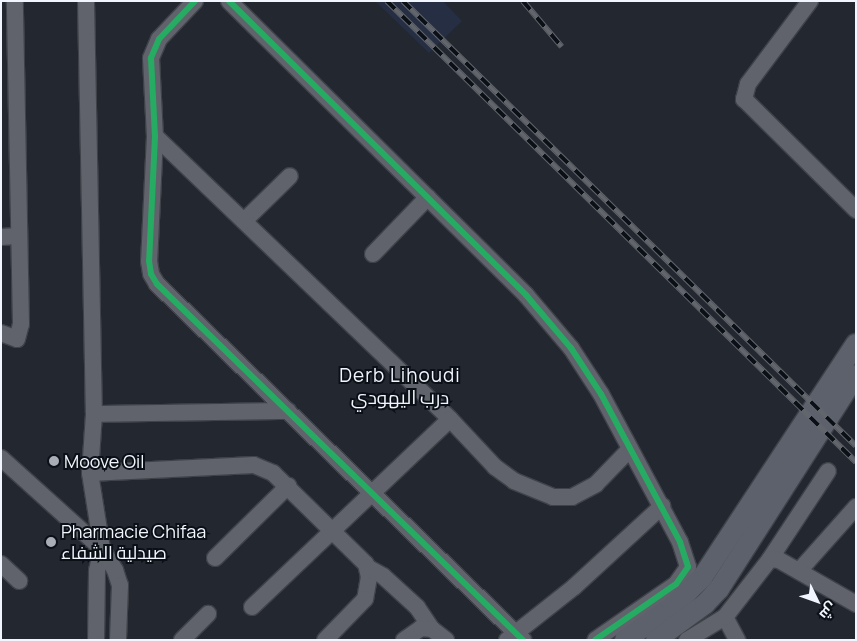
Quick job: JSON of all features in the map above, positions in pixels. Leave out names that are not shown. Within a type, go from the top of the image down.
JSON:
[{"type":"main road","points":[[625,640],[672,607],[702,578],[856,344]]},
{"type":"main road","points":[[656,640],[705,604],[719,590],[856,375]]},
{"type":"street","points":[[1,333],[13,340],[21,334],[8,36],[15,1]]},
{"type":"street","points":[[86,1],[94,414],[90,473],[102,549],[97,571],[96,640]]},
{"type":"street","points":[[195,1],[153,48],[154,136],[148,262],[156,284],[288,411],[515,637],[574,587],[662,506]]},
{"type":"street","points":[[229,1],[551,322],[601,394],[686,552],[686,573],[595,640]]},
{"type":"street","points":[[810,1],[748,84],[744,99],[856,210]]},
{"type":"street","points":[[154,136],[450,418],[495,467],[514,481],[553,497],[572,497],[596,484],[630,449]]},
{"type":"street","points":[[244,221],[290,176]]},
{"type":"street","points":[[373,254],[428,198]]},
{"type":"street","points":[[1,237],[18,236]]},
{"type":"street","points":[[94,414],[288,411]]},
{"type":"street","points":[[252,607],[334,532],[450,418]]},
{"type":"street","points":[[1,458],[102,549],[115,570],[120,585],[119,639]]},
{"type":"street","points":[[90,473],[254,465],[273,473],[367,567],[383,576],[417,607],[432,629],[446,640]]},
{"type":"street","points":[[687,640],[725,617],[770,559],[828,471]]},
{"type":"street","points":[[215,558],[288,486]]},
{"type":"street","points":[[799,572],[856,507]]},
{"type":"street","points":[[770,559],[799,572],[856,604]]},
{"type":"street","points":[[1,564],[20,581]]},
{"type":"street","points":[[325,640],[365,599],[369,588],[367,567]]},
{"type":"street","points":[[182,640],[208,614]]},
{"type":"street","points":[[725,617],[737,640]]},
{"type":"street","points":[[404,640],[421,628],[432,629]]},
{"type":"shaded area","points":[[375,1],[443,1],[462,21],[429,53]]},
{"type":"railway","points":[[387,1],[856,462]]},
{"type":"railway","points":[[403,1],[856,446]]},
{"type":"railway","points":[[523,1],[562,47]]},
{"type":"cycle path","points":[[195,1],[159,39],[151,58],[155,136],[149,261],[151,274],[157,284],[523,640]]},
{"type":"cycle path","points":[[229,1],[526,295],[571,348],[601,394],[680,542],[688,567],[676,584],[595,640]]},
{"type":"place","name":"Moove Oil","points":[[54,461]]},
{"type":"place","name":"Pharmacie Chifaa صيدلية الشفاء","points":[[51,542]]},
{"type":"district","name":"Derb Lihoudi درب اليهودي","points":[[400,387]]}]
